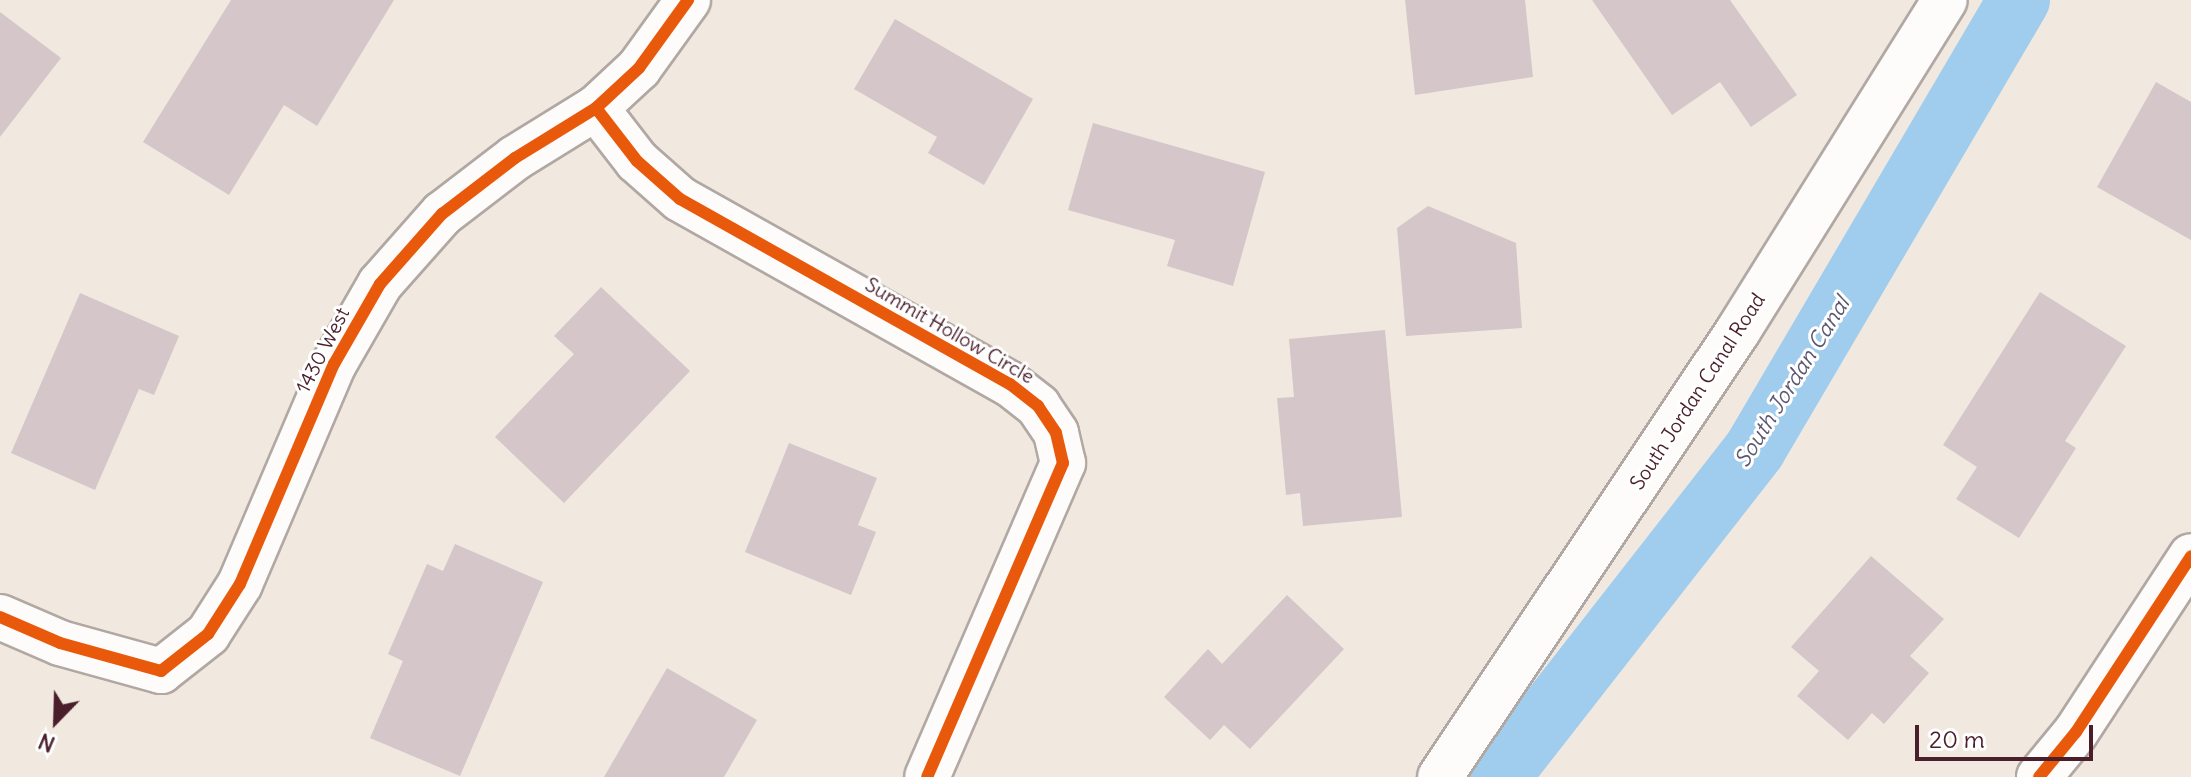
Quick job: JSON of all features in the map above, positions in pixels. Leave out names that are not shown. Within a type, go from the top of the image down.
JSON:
[{"type":"street","name":"1430 West","points":[[0,617],[60,643],[161,671],[208,634],[240,584],[334,364],[380,284],[442,214],[515,158],[596,108],[639,68],[688,0]]},
{"type":"street","name":"South Jordan Canal Road","points":[[1440,777],[1738,331],[1945,0]]},
{"type":"street","name":"Summit Hollow Circle","points":[[596,108],[637,161],[680,199],[1010,384],[1038,406],[1056,433],[1063,463],[927,777]]},
{"type":"street","points":[[2039,777],[2084,720],[2191,556]]},
{"type":"building","points":[[231,0],[394,0],[317,126],[284,105],[229,195],[143,142]]},
{"type":"building","points":[[1405,0],[1525,0],[1533,77],[1415,95]]},
{"type":"building","points":[[1592,0],[1730,0],[1797,95],[1751,127],[1720,82],[1672,115]]},
{"type":"building","points":[[0,12],[61,58],[0,137]]},
{"type":"building","points":[[895,19],[1033,99],[984,185],[928,153],[937,137],[854,89]]},
{"type":"building","points":[[2156,82],[2191,102],[2191,240],[2097,187]]},
{"type":"building","points":[[1093,123],[1265,172],[1233,286],[1167,266],[1175,240],[1068,210]]},
{"type":"building","points":[[1428,206],[1516,243],[1522,328],[1406,336],[1397,228]]},
{"type":"building","points":[[601,287],[690,371],[564,503],[495,437],[574,354],[554,336]]},
{"type":"building","points":[[2040,292],[2126,346],[2065,441],[2076,448],[2019,538],[1956,499],[1977,467],[1943,445]]},
{"type":"building","points":[[80,293],[179,336],[154,395],[139,389],[95,490],[11,453]]},
{"type":"building","points":[[1385,330],[1402,517],[1303,526],[1300,493],[1286,495],[1277,398],[1294,397],[1289,339]]},
{"type":"building","points":[[789,443],[877,478],[858,525],[876,532],[851,595],[745,552]]},
{"type":"building","points":[[455,544],[543,582],[460,776],[370,738],[403,661],[388,654],[427,564],[443,571]]},
{"type":"building","points":[[1871,556],[1944,619],[1910,656],[1929,673],[1884,724],[1872,713],[1848,740],[1797,696],[1819,671],[1791,647]]},
{"type":"building","points":[[1287,595],[1344,649],[1250,749],[1224,725],[1210,740],[1164,697],[1208,649],[1222,664]]},
{"type":"building","points":[[667,668],[757,720],[724,777],[604,777]]},
{"type":"waterway","name":"South Jordan Canal","points":[[1499,777],[1755,449],[2019,0]]},
{"type":"cycle path","points":[[0,617],[60,643],[161,671],[208,634],[240,584],[334,364],[380,284],[442,214],[515,158],[596,108],[639,68],[688,0]]},
{"type":"cycle path","points":[[596,108],[637,161],[680,199],[1010,384],[1038,406],[1056,433],[1063,463],[927,777]]},
{"type":"cycle path","points":[[2039,777],[2076,732],[2191,556]]}]
